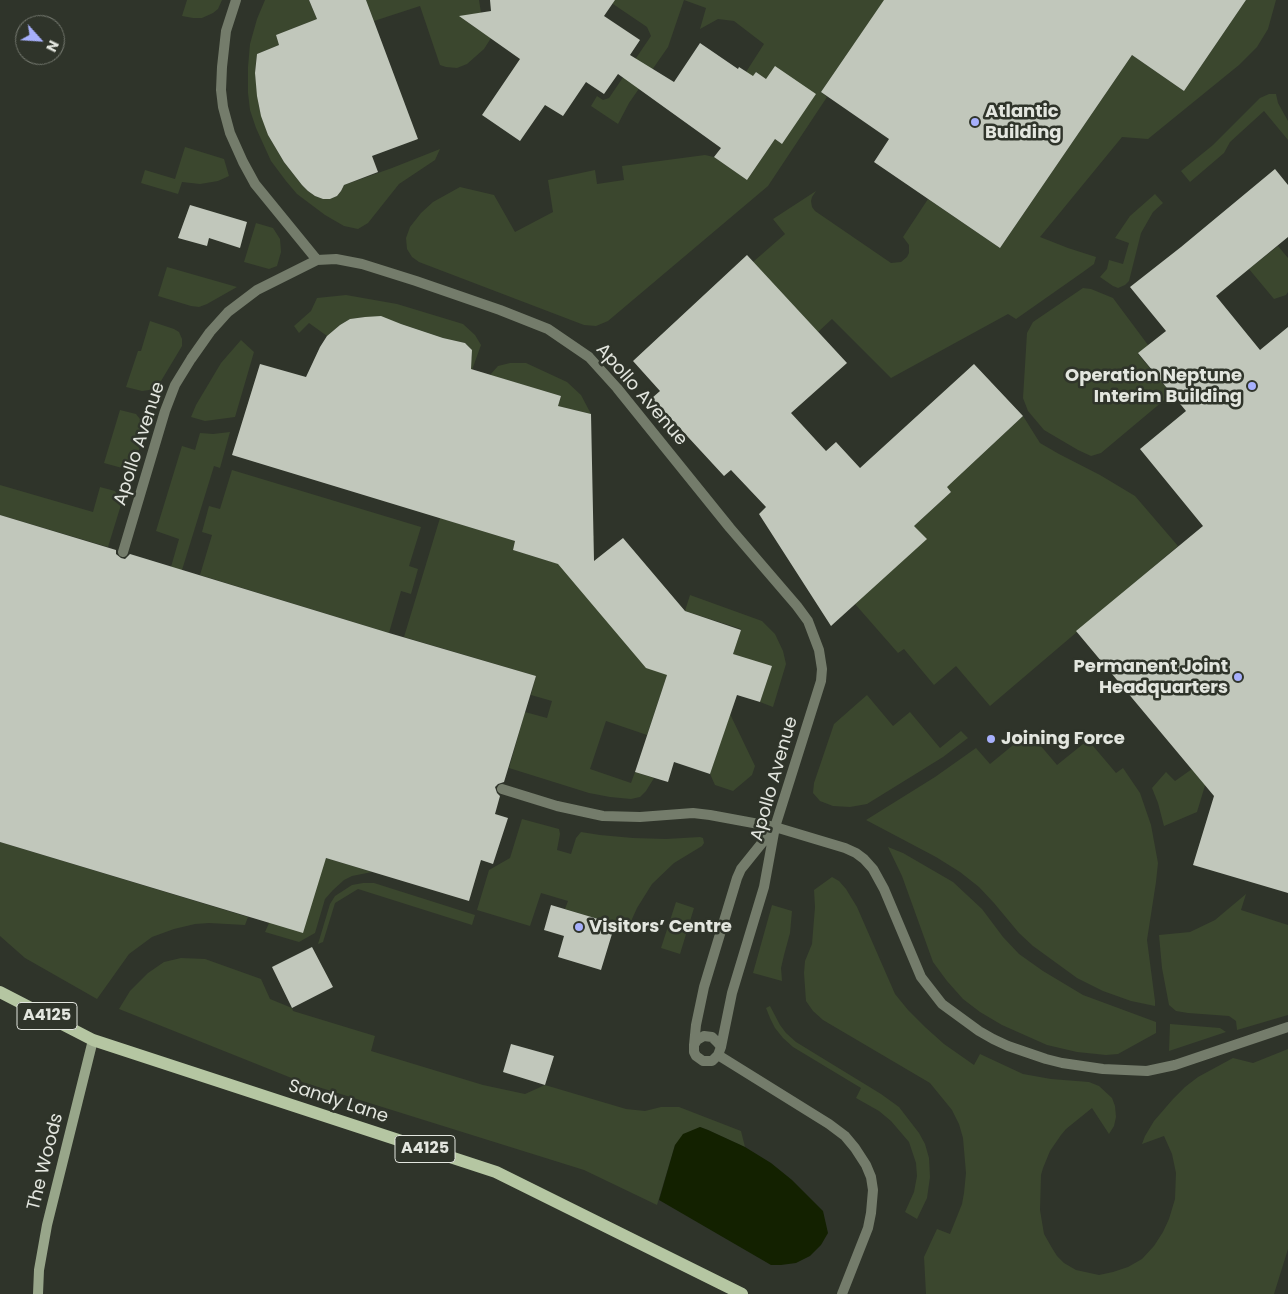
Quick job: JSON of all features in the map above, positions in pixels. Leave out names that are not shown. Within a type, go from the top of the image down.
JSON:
[{"type":"main road","name":"Sandy Lane","points":[[0,992],[93,1040],[496,1172],[742,1294]]},
{"type":"main road","name":"The Woods","points":[[38,1294],[39,1270],[47,1225],[93,1040]]},
{"type":"lane","points":[[236,0],[226,31],[222,67],[222,98],[230,133],[255,184],[318,260]]},
{"type":"lane","name":"Apollo Avenue","points":[[123,552],[165,411],[175,386],[191,359],[210,332],[228,312],[257,290],[318,260],[336,259],[350,261],[416,280],[548,329],[589,356],[730,528],[797,606],[808,621],[817,643],[822,670],[821,681],[775,827],[764,887],[732,993],[719,1051]]},
{"type":"lane","points":[[502,789],[557,806],[603,816],[640,818],[693,813],[775,827],[845,848],[864,859],[873,869],[884,888],[921,977],[942,1004],[979,1031],[1008,1046],[1062,1064],[1103,1069],[1147,1071],[1175,1065],[1288,1027]]},
{"type":"lane","points":[[719,1051],[712,1061],[703,1062],[696,1056],[694,1045],[704,987],[737,878],[741,869],[775,827]]},
{"type":"lane","points":[[694,1045],[704,1036],[712,1037],[715,1039],[719,1051],[829,1124],[845,1136],[861,1156],[871,1176],[873,1190],[871,1213],[868,1228],[842,1294]]},
{"type":"shaded area","points":[[187,0],[222,0],[218,9],[213,13],[202,18],[193,18],[182,16]]},
{"type":"shaded area","points":[[265,0],[309,0],[317,19],[276,35],[279,45],[257,54],[255,73],[259,107],[268,135],[284,162],[308,191],[323,199],[330,199],[337,196],[344,185],[440,149],[435,160],[399,184],[368,223],[358,229],[344,226],[325,215],[297,194],[271,161],[256,128],[250,110],[248,67],[250,44]]},
{"type":"shaded area","points":[[366,0],[479,0],[481,13],[467,15],[466,21],[491,38],[484,49],[467,64],[457,68],[446,67],[440,65],[420,6],[374,21]]},
{"type":"shaded area","points":[[612,0],[684,0],[668,47],[629,103],[618,124],[591,106],[597,96],[603,100],[609,98],[651,36],[647,27],[613,4]]},
{"type":"shaded area","points":[[684,0],[893,0],[881,5],[821,92],[827,97],[768,186],[608,321],[596,326],[584,325],[419,262],[412,257],[407,249],[406,238],[410,227],[433,202],[460,187],[494,195],[515,232],[553,212],[548,180],[595,170],[597,184],[624,180],[622,166],[705,155],[714,157],[747,180],[775,139],[782,144],[766,79],[756,72],[753,77],[746,72],[764,44],[734,21],[718,19],[700,29],[706,8]]},
{"type":"shaded area","points":[[1246,0],[1276,0],[1268,29],[1257,47],[1239,65],[1148,139],[1122,137],[1040,237],[1096,257],[1094,264],[1016,319],[1008,314],[891,378],[832,319],[818,332],[753,262],[785,234],[773,219],[816,191],[811,201],[815,211],[891,263],[901,262],[907,257],[909,245],[903,237],[928,199],[1000,248],[1132,55],[1184,91]]},
{"type":"shaded area","points":[[1269,94],[1276,94],[1278,103],[1288,121],[1288,140],[1264,111],[1230,142],[1224,153],[1190,182],[1181,171],[1213,145],[1260,98]]},
{"type":"shaded area","points":[[185,147],[224,159],[229,176],[218,181],[200,184],[182,182],[178,194],[141,183],[145,170],[175,179]]},
{"type":"shaded area","points":[[1155,194],[1163,203],[1153,212],[1141,233],[1129,281],[1118,288],[1113,286],[1100,277],[1107,269],[1109,260],[1123,264],[1129,243],[1115,238],[1130,216]]},
{"type":"shaded area","points":[[256,223],[273,228],[280,239],[281,252],[277,266],[269,269],[244,262]]},
{"type":"shaded area","points":[[1278,246],[1288,258],[1288,292],[1286,295],[1274,299],[1249,269]]},
{"type":"shaded area","points":[[167,267],[237,287],[207,304],[199,307],[191,306],[158,296]]},
{"type":"shaded area","points":[[1083,288],[1091,289],[1113,298],[1148,345],[1138,354],[1164,385],[1181,386],[1101,453],[1091,456],[1044,430],[1028,411],[1023,398],[1027,333],[1033,322]]},
{"type":"shaded area","points":[[346,295],[397,304],[463,324],[475,335],[481,345],[472,370],[468,368],[472,357],[471,349],[465,343],[443,338],[381,317],[350,319],[327,336],[309,323],[299,333],[294,326],[311,311],[317,298]]},
{"type":"shaded area","points":[[150,321],[179,332],[182,346],[158,386],[142,391],[126,387],[138,351],[141,351]]},
{"type":"shaded area","points":[[241,340],[254,352],[235,417],[205,421],[191,417],[221,363]]},
{"type":"shaded area","points":[[510,363],[526,363],[567,382],[581,395],[591,414],[558,406],[561,396],[490,375],[498,366]]},
{"type":"shaded area","points":[[120,410],[136,414],[143,425],[144,433],[136,460],[122,468],[104,463]]},
{"type":"shaded area","points":[[1023,416],[1040,443],[1135,496],[1178,546],[990,706],[956,666],[934,685],[904,649],[898,653],[855,604],[926,539],[914,526],[951,492],[941,481],[950,484]]},
{"type":"shaded area","points":[[230,432],[220,468],[214,466],[182,570],[171,567],[179,539],[156,531],[182,446],[195,450],[200,433]]},
{"type":"shaded area","points":[[232,470],[421,527],[409,566],[418,569],[411,594],[401,591],[389,633],[200,575],[212,535],[202,532],[209,506],[220,509]]},
{"type":"shaded area","points":[[0,485],[93,512],[100,487],[115,491],[121,502],[108,547],[0,515]]},
{"type":"shaded area","points":[[440,518],[515,541],[513,550],[552,562],[566,528],[594,536],[592,542],[562,567],[667,675],[647,735],[606,721],[590,769],[631,783],[635,772],[654,778],[640,797],[631,799],[589,793],[509,768],[525,712],[547,718],[552,701],[531,695],[536,676],[404,637]]},
{"type":"shaded area","points":[[690,595],[762,621],[775,634],[783,651],[786,664],[773,707],[760,702],[771,666],[733,654],[741,629],[685,611]]},
{"type":"shaded area","points":[[867,695],[893,726],[910,712],[940,748],[961,731],[968,738],[943,757],[867,804],[850,807],[833,806],[820,801],[813,793],[814,783],[834,724]]},
{"type":"shaded area","points":[[730,714],[755,766],[752,775],[733,791],[715,785],[710,774]]},
{"type":"shaded area","points":[[1029,732],[1057,765],[1088,740],[1116,773],[1123,768],[1140,793],[1151,825],[1158,863],[1147,940],[1155,1006],[1131,1001],[1103,991],[1077,978],[1033,946],[1019,933],[979,887],[960,872],[936,857],[866,820],[935,777],[976,748],[990,764]]},
{"type":"shaded area","points":[[1213,759],[1197,812],[1164,826],[1152,788],[1166,772],[1175,781],[1192,769]]},
{"type":"shaded area","points":[[522,819],[559,829],[557,850],[571,854],[576,838],[581,832],[633,838],[700,837],[703,838],[704,843],[674,863],[652,884],[637,908],[628,928],[565,909],[568,901],[541,893],[530,926],[477,910],[489,870],[510,858]]},
{"type":"shaded area","points":[[0,842],[248,917],[245,925],[195,924],[152,937],[129,954],[97,999],[25,958],[0,936]]},
{"type":"shaded area","points":[[888,847],[903,853],[953,882],[982,909],[1003,937],[1019,954],[1043,971],[1083,995],[1156,1022],[1156,1033],[1118,1054],[1106,1055],[1077,1052],[1047,1045],[1002,1025],[980,1012],[963,999],[933,962],[902,876]]},
{"type":"shaded area","points":[[326,858],[372,872],[352,876],[344,880],[333,890],[325,899],[315,933],[299,942],[265,932],[269,923]]},
{"type":"shaded area","points":[[832,877],[839,881],[846,889],[857,907],[895,994],[908,1010],[944,1044],[974,1065],[980,1054],[1023,1074],[1051,1079],[1089,1082],[1099,1086],[1112,1098],[1116,1117],[1114,1126],[1109,1134],[1092,1108],[1061,1135],[1050,1151],[1041,1175],[1040,1210],[1044,1234],[1057,1256],[1076,1270],[1099,1275],[1128,1267],[1142,1259],[1163,1232],[1175,1199],[1176,1173],[1172,1154],[1164,1136],[1142,1144],[1154,1121],[1173,1099],[1198,1077],[1233,1058],[1253,1063],[1288,1049],[1288,1249],[1274,1294],[926,1294],[924,1257],[937,1229],[950,1234],[962,1204],[966,1173],[963,1138],[952,1110],[930,1083],[823,1020],[806,1001],[804,973],[805,961],[812,944],[815,907],[814,890]]},
{"type":"shaded area","points":[[374,883],[475,915],[472,925],[358,889],[335,903],[323,942],[318,944],[330,904],[335,896],[352,885]]},
{"type":"shaded area","points":[[1246,894],[1241,910],[1288,925],[1288,1015],[1237,1030],[1236,1021],[1229,1016],[1176,1011],[1169,1005],[1162,968],[1159,935],[1190,932],[1215,920]]},
{"type":"shaded area","points":[[676,902],[694,908],[680,954],[661,948]]},
{"type":"shaded area","points":[[772,905],[792,911],[790,933],[781,968],[782,981],[753,973]]},
{"type":"shaded area","points":[[181,958],[205,959],[261,979],[270,999],[292,1008],[293,1011],[375,1036],[371,1051],[483,1085],[525,1094],[545,1085],[626,1109],[645,1111],[661,1107],[679,1107],[741,1131],[745,1147],[700,1127],[675,1145],[657,1205],[584,1170],[299,1081],[119,1009],[130,991],[148,973],[164,962]]},
{"type":"shaded area","points":[[770,1006],[780,1025],[796,1042],[899,1107],[919,1133],[929,1158],[930,1177],[927,1198],[917,1219],[905,1212],[914,1192],[917,1176],[916,1163],[909,1142],[891,1121],[879,1111],[856,1098],[861,1088],[793,1047],[783,1038],[770,1018],[766,1008]]},
{"type":"shaded area","points":[[1170,1024],[1220,1028],[1226,1032],[1169,1051]]},
{"type":"shaded area","points":[[700,1127],[745,1147],[771,1163],[792,1180],[823,1211],[828,1233],[821,1245],[810,1256],[796,1263],[771,1265],[659,1200],[675,1145],[683,1134]]},
{"type":"building","points":[[309,0],[366,0],[418,139],[372,156],[378,172],[344,185],[337,196],[330,199],[323,199],[308,191],[284,162],[268,135],[261,116],[257,96],[255,73],[257,54],[279,45],[276,35],[317,19]]},
{"type":"building","points":[[490,0],[615,0],[604,16],[640,40],[630,55],[674,82],[700,43],[738,69],[739,67],[753,76],[756,72],[766,79],[775,66],[816,94],[782,144],[775,139],[747,180],[714,157],[721,148],[618,74],[604,94],[586,82],[563,116],[545,105],[520,141],[482,115],[520,59],[459,16],[491,11]]},
{"type":"building","name":"Atlantic Building","points":[[884,0],[1246,0],[1184,91],[1132,55],[1000,248],[874,162],[889,139],[821,92]]},
{"type":"building","points":[[1275,169],[1288,185],[1288,237],[1216,296],[1260,350],[1288,327],[1288,893],[1193,865],[1214,796],[1076,631],[1203,526],[1140,449],[1186,411],[1138,353],[1166,331],[1130,287]]},
{"type":"building","points":[[190,205],[247,222],[240,248],[209,238],[207,246],[178,238]]},
{"type":"building","points":[[747,255],[847,363],[791,413],[826,451],[836,442],[860,468],[974,364],[1023,416],[947,487],[951,492],[914,526],[927,539],[831,626],[759,514],[766,507],[731,470],[724,476],[652,398],[660,391],[633,361]]},
{"type":"building","points":[[381,316],[443,338],[465,343],[472,350],[471,369],[561,396],[558,406],[591,414],[594,561],[623,538],[685,611],[741,630],[733,654],[772,666],[760,702],[737,695],[710,774],[674,762],[668,782],[635,772],[667,675],[646,668],[558,564],[513,550],[515,541],[232,455],[260,364],[306,377],[327,336],[340,325],[350,319]]},
{"type":"building","points":[[0,515],[116,550],[116,554],[121,558],[125,559],[130,554],[536,676],[504,782],[495,787],[500,796],[495,814],[508,818],[493,864],[481,860],[469,901],[326,858],[303,933],[0,842]]},
{"type":"building","name":"Visitors’ Centre","points":[[551,905],[615,924],[601,970],[558,957],[564,936],[544,930]]},
{"type":"building","points":[[312,947],[333,987],[292,1008],[272,967]]},
{"type":"building","points":[[511,1044],[554,1056],[545,1085],[503,1072]]},
{"type":"place","name":"Atlantic Building","points":[[975,122]]},
{"type":"place","name":"Operation Neptune Interim Building","points":[[1252,386]]},
{"type":"place","name":"Permanent Joint Headquarters","points":[[1238,677]]},
{"type":"place","name":"Joining Force","points":[[991,739]]},
{"type":"place","name":"Visitors’ Centre","points":[[579,927]]}]
